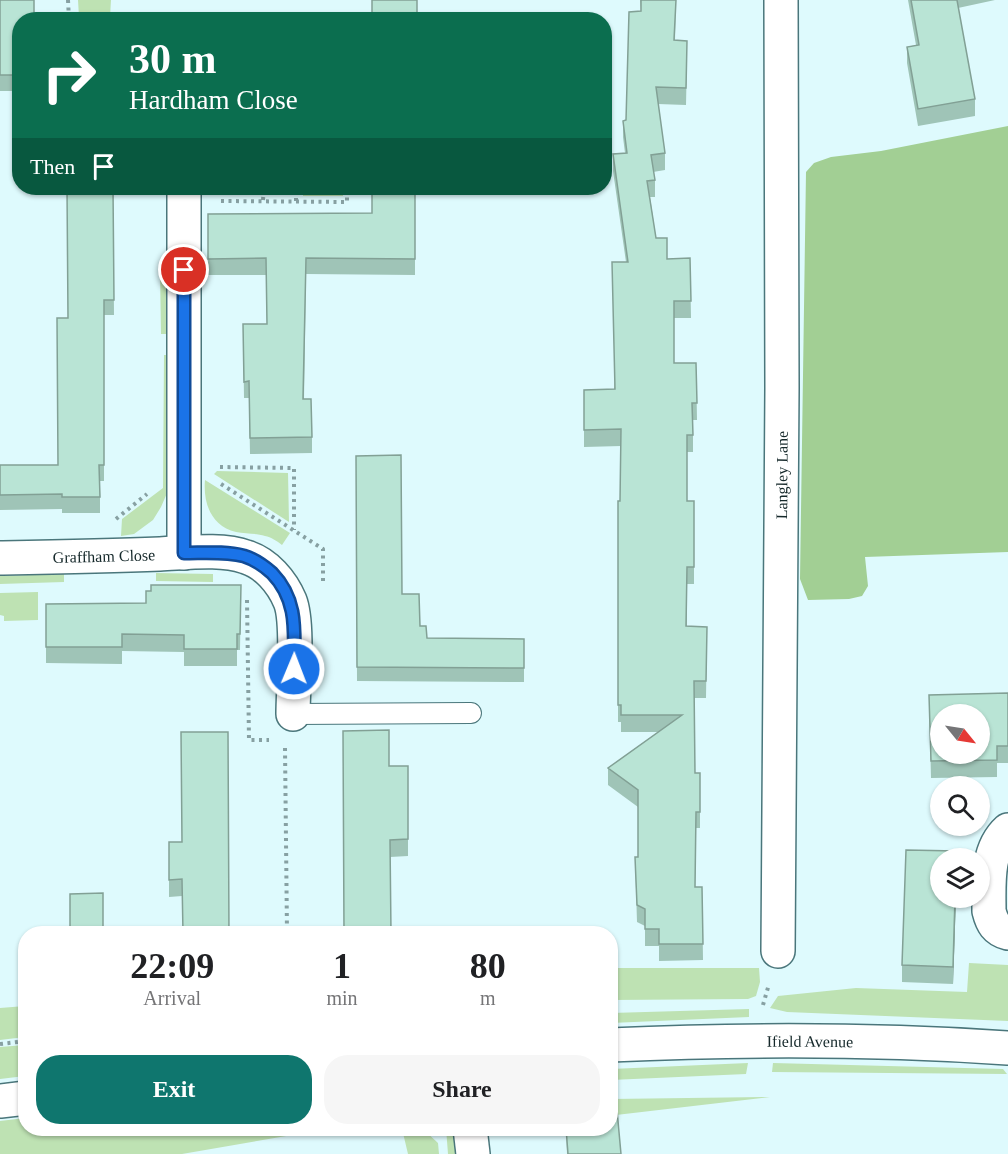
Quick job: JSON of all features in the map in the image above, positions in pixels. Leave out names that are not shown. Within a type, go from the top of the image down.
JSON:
[{"type":"street","name":"Langley Lane","points":[[778,951],[782,388],[781,0]]},
{"type":"street","points":[[184,195],[184,553]]},
{"type":"street","name":"Graffham Close","points":[[0,558],[184,553],[226,553],[247,557],[265,567],[281,583],[291,603],[294,624],[293,714]]},
{"type":"street","points":[[1008,830],[997,842],[992,855],[989,911],[996,928],[1008,933]]},
{"type":"street","name":"Ifield Avenue","points":[[618,1045],[761,1041],[1008,1048]]},
{"type":"street","points":[[0,1101],[18,1099]]},
{"type":"street","points":[[471,1136],[472,1154]]},
{"type":"lane","name":"Graffham Close","points":[[293,714],[471,713]]},
{"type":"path","points":[[184,195],[347,202],[347,195]]},
{"type":"path","points":[[263,195],[263,200]]},
{"type":"path","points":[[296,195],[296,201]]},
{"type":"path","points":[[211,467],[294,468],[294,531]]},
{"type":"path","points":[[247,598],[249,740],[273,740]]},
{"type":"path","points":[[761,1041],[763,1005],[778,951]]},
{"type":"path","points":[[0,1044],[18,1042]]},
{"type":"green space","points":[[78,0],[111,0],[110,12],[79,12]]},
{"type":"green space","points":[[1008,126],[1008,552],[865,557],[868,586],[862,596],[849,599],[808,600],[800,579],[806,172],[814,163],[831,157],[881,151]]},
{"type":"green space","points":[[303,195],[343,195],[343,196]]},
{"type":"green space","points":[[160,272],[167,272],[169,334],[161,334]]},
{"type":"green space","points":[[164,355],[169,355],[171,484],[153,520],[134,534],[121,536],[122,519],[163,488]]},
{"type":"green space","points":[[217,471],[288,473],[289,522],[214,474]]},
{"type":"green space","points":[[205,480],[290,533],[282,545],[274,539],[258,534],[236,532],[220,525],[207,505]]},
{"type":"green space","points":[[156,573],[213,574],[213,582],[156,581]]},
{"type":"green space","points":[[64,574],[64,582],[0,584],[0,576]]},
{"type":"green space","points":[[38,592],[38,620],[4,621],[4,616],[0,615],[0,593]]},
{"type":"green space","points":[[969,963],[1008,965],[1008,1021],[787,1012],[770,1008],[778,996],[856,988],[967,992]]},
{"type":"green space","points":[[618,968],[759,968],[760,982],[756,996],[748,999],[618,1000]]},
{"type":"green space","points":[[18,1007],[18,1038],[0,1040],[0,1008]]},
{"type":"green space","points":[[749,1009],[749,1017],[618,1023],[618,1013]]},
{"type":"green space","points":[[18,1046],[18,1077],[0,1079],[0,1047]]},
{"type":"green space","points":[[748,1063],[746,1074],[618,1080],[618,1069]]},
{"type":"green space","points":[[773,1063],[1003,1069],[1007,1074],[772,1072]]},
{"type":"green space","points":[[770,1097],[618,1115],[618,1099]]},
{"type":"green space","points":[[18,1119],[18,1136],[287,1136],[182,1154],[0,1154],[0,1121]]},
{"type":"green space","points":[[404,1136],[430,1136],[438,1143],[439,1154],[408,1154]]},
{"type":"green space","points":[[447,1136],[456,1136],[457,1154],[448,1154]]},
{"type":"building","points":[[0,0],[34,0],[34,12],[12,12],[12,75],[0,75]]},
{"type":"building","points":[[372,0],[417,0],[417,12],[372,12]]},
{"type":"building","points":[[641,0],[676,0],[674,40],[687,41],[686,88],[656,87],[665,153],[651,155],[655,180],[647,181],[656,238],[667,238],[667,259],[690,258],[691,301],[674,301],[674,363],[696,363],[697,403],[692,403],[693,435],[687,435],[687,501],[694,501],[694,567],[687,567],[686,626],[707,627],[706,681],[694,681],[695,773],[700,773],[700,812],[696,812],[695,887],[702,887],[703,944],[659,944],[659,929],[645,929],[645,909],[637,905],[635,857],[638,857],[638,790],[608,768],[682,715],[621,715],[621,705],[618,705],[618,501],[620,501],[621,429],[584,430],[584,390],[615,389],[612,262],[628,262],[613,154],[627,153],[623,121],[626,120],[629,12],[641,11]]},
{"type":"building","points":[[911,0],[957,0],[975,99],[918,109],[907,47],[919,45]]},
{"type":"building","points":[[67,195],[113,195],[114,300],[104,300],[104,465],[99,465],[100,497],[62,497],[62,494],[0,495],[0,465],[58,465],[57,318],[68,318]]},
{"type":"building","points":[[372,195],[415,195],[415,259],[306,258],[303,399],[311,399],[312,437],[250,438],[249,381],[244,382],[243,324],[267,324],[266,258],[208,259],[208,214],[372,213]]},
{"type":"building","points":[[401,455],[402,594],[419,594],[420,626],[426,626],[427,638],[524,639],[524,668],[357,667],[356,456]]},
{"type":"building","points":[[151,585],[241,585],[240,634],[237,634],[237,649],[184,649],[184,635],[122,634],[122,647],[46,647],[46,604],[146,603],[146,591],[151,591]]},
{"type":"building","points":[[1008,693],[1008,746],[997,746],[997,760],[990,760],[990,704],[930,704],[930,728],[929,695]]},
{"type":"building","points":[[389,730],[389,766],[408,766],[408,839],[390,840],[391,926],[344,926],[343,731]]},
{"type":"building","points":[[181,732],[228,732],[229,926],[183,926],[182,879],[169,880],[169,842],[182,842]]},
{"type":"building","points":[[906,850],[930,850],[930,908],[955,908],[953,967],[902,965]]},
{"type":"building","points":[[103,893],[103,926],[70,926],[70,894]]},
{"type":"building","points":[[618,1121],[621,1154],[568,1154],[567,1136],[618,1136]]},
{"type":"route","points":[[184,270],[184,553],[226,553],[247,557],[265,567],[281,583],[291,603],[294,624],[294,669]]}]
